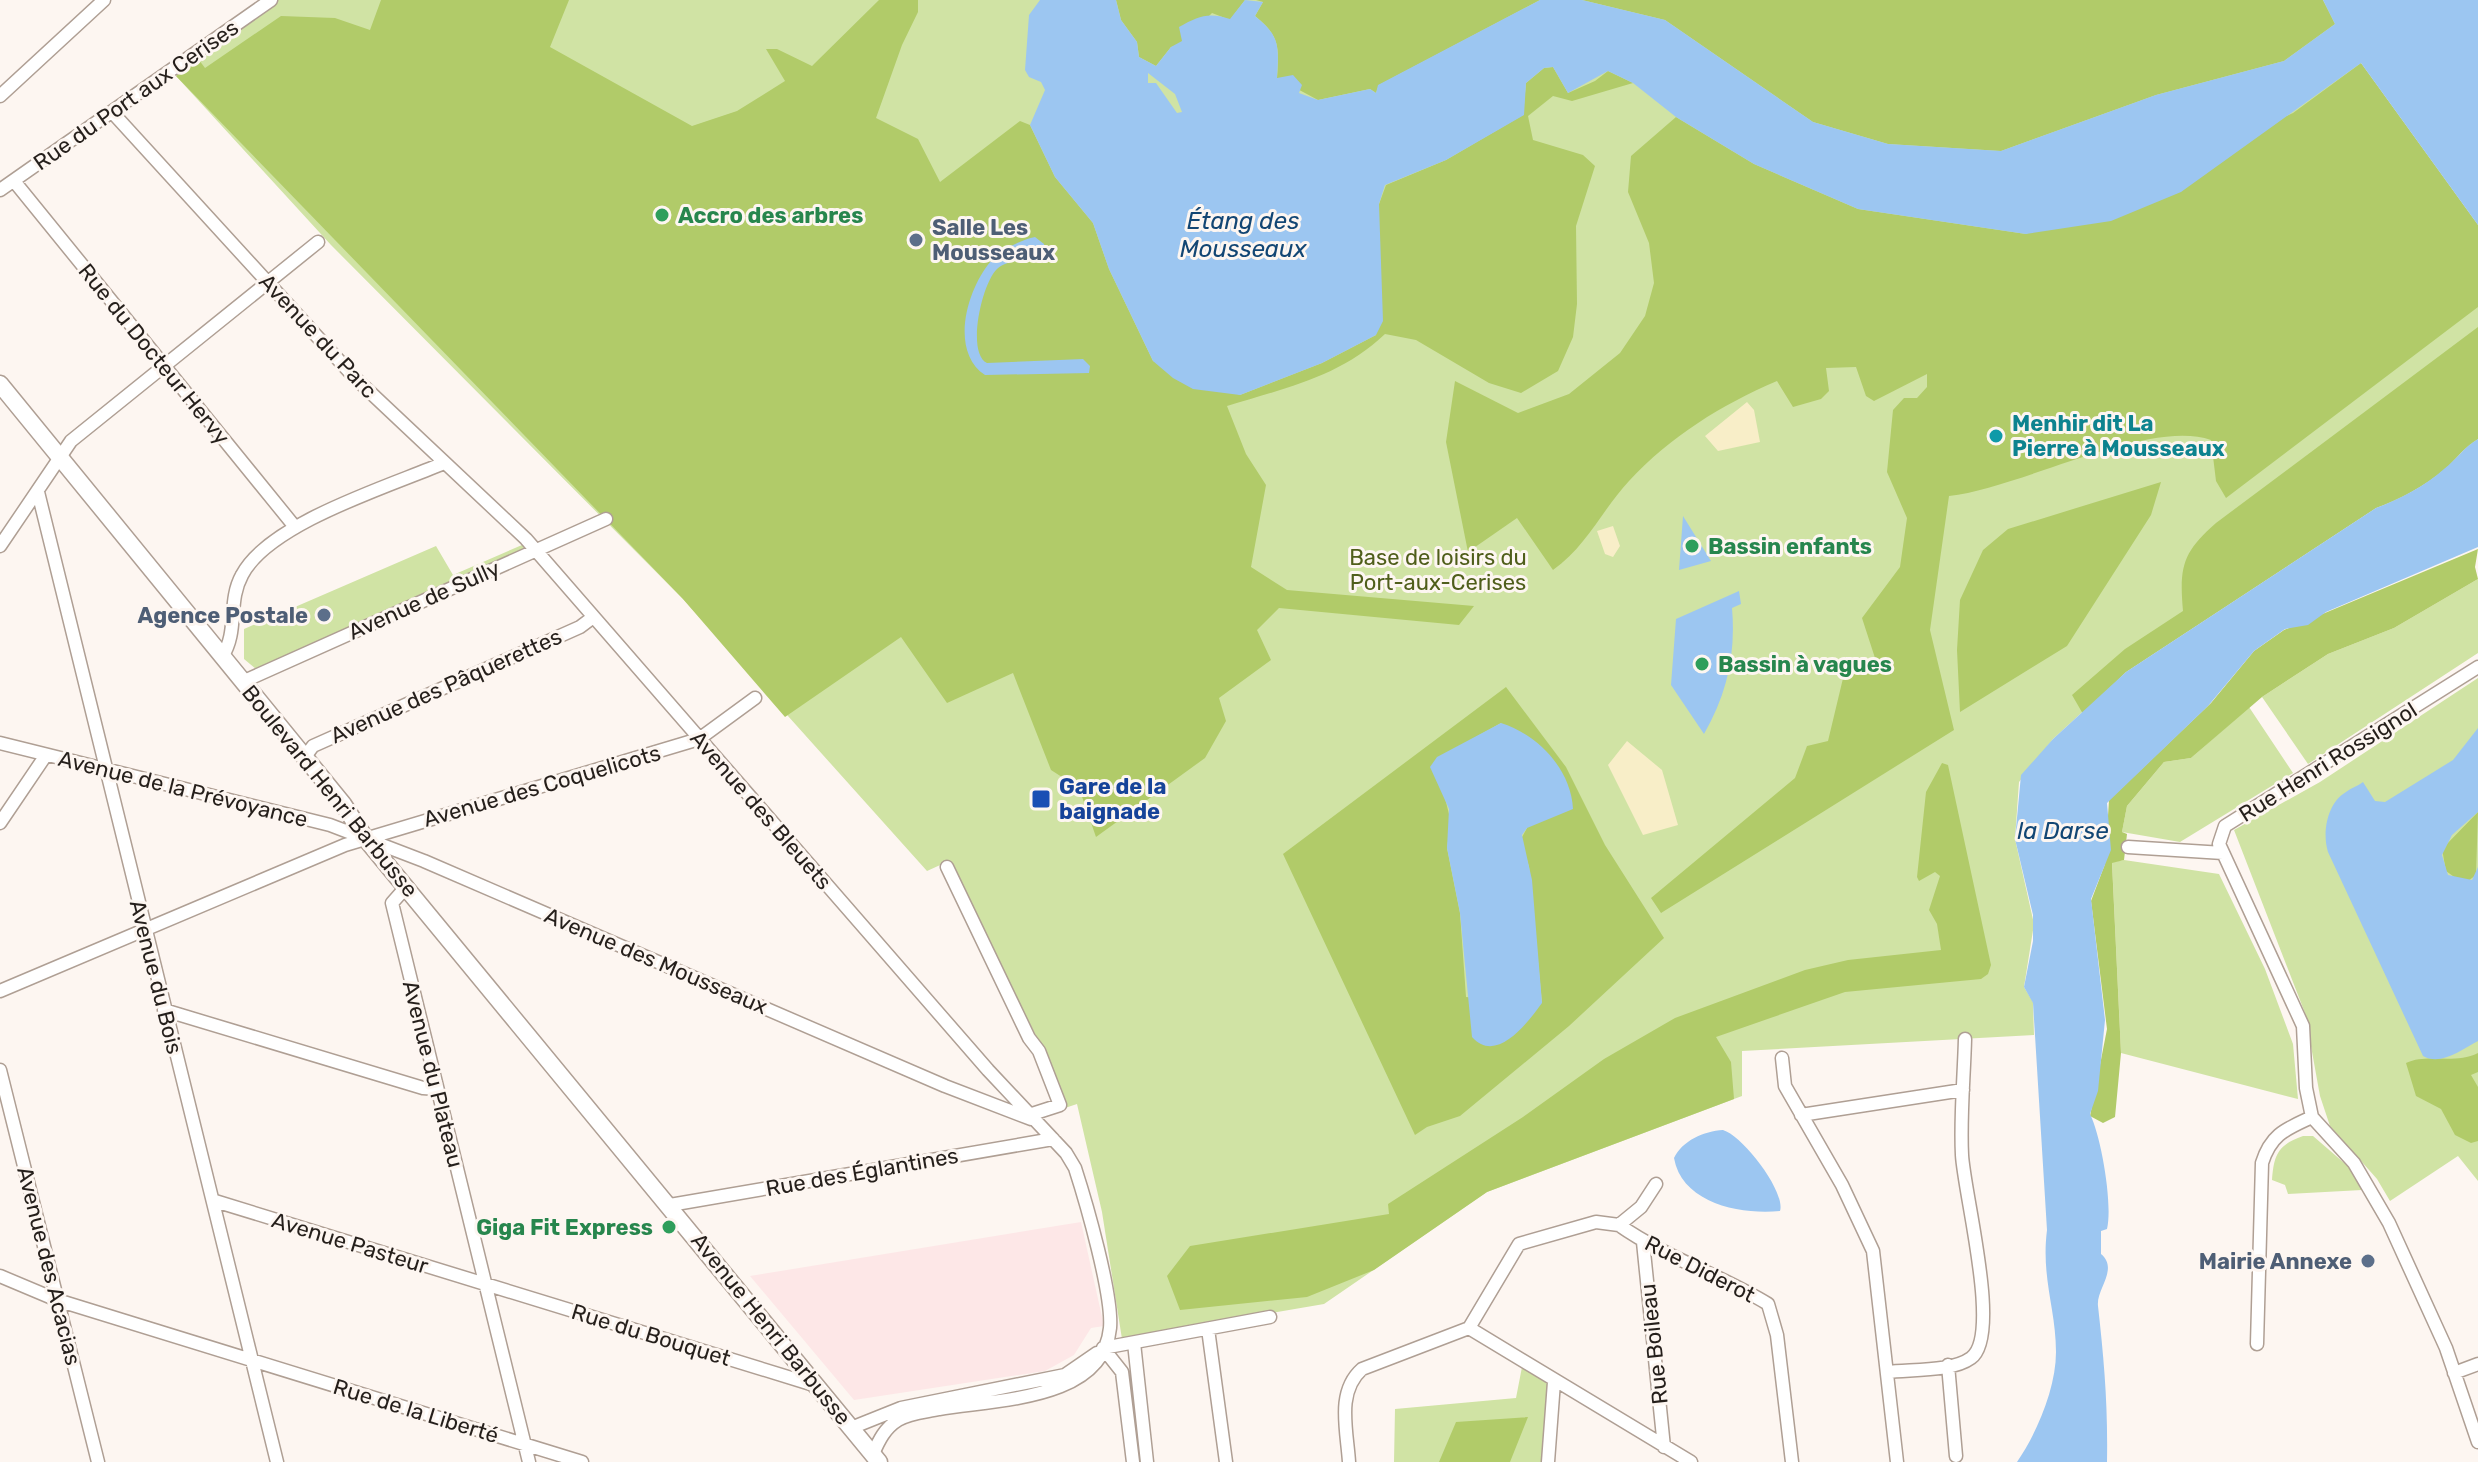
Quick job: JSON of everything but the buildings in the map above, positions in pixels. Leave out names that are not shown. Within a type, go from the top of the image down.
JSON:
[{"type":"main road","name":"Boulevard Henri Barbusse","points":[[0,384],[343,804],[365,838],[666,1201]]},
{"type":"main road","name":"Avenue Henri Barbusse","points":[[666,1201],[876,1458]]},
{"type":"street","points":[[0,96],[104,0]]},
{"type":"street","name":"Rue du Port aux Cerises","points":[[0,190],[271,0]]},
{"type":"street","name":"Avenue du Parc","points":[[112,112],[355,378],[536,550]]},
{"type":"street","name":"Rue du Docteur Hervy","points":[[14,181],[295,527]]},
{"type":"street","points":[[0,546],[71,441],[318,242]]},
{"type":"street","points":[[222,657],[231,640],[235,590],[259,550],[295,527],[444,463]]},
{"type":"street","name":"Avenue du Bois","points":[[38,492],[144,930],[215,1201],[249,1361],[277,1462]]},
{"type":"street","name":"Avenue de Sully","points":[[242,682],[606,519]]},
{"type":"street","name":"Avenue des Bleuets","points":[[536,550],[592,618],[988,1070],[1053,1139],[1075,1168],[1109,1302],[1110,1326],[1103,1348]]},
{"type":"street","name":"Avenue des Pâquerettes","points":[[304,758],[313,746],[580,627],[592,618]]},
{"type":"street","name":"Rue Henri Rossignol","points":[[2223,853],[2219,844],[2225,826],[2478,667]]},
{"type":"street","name":"Avenue des Coquelicots","points":[[0,991],[365,838],[699,739],[755,698]]},
{"type":"street","name":"Avenue de la Prévoyance","points":[[0,743],[330,825],[365,838]]},
{"type":"street","points":[[0,823],[46,755]]},
{"type":"street","name":"Avenue des Mousseaux","points":[[365,838],[945,1086],[1031,1117]]},
{"type":"street","points":[[2128,847],[2223,853],[2303,1026],[2306,1088],[2312,1117],[2354,1163],[2389,1223],[2454,1373],[2478,1442]]},
{"type":"street","points":[[947,867],[1015,1012],[1039,1051],[1060,1105],[1031,1117]]},
{"type":"street","name":"Avenue du Plateau","points":[[407,886],[392,903],[529,1462]]},
{"type":"street","points":[[164,1010],[423,1088],[437,1089]]},
{"type":"street","points":[[1887,1372],[1948,1365],[1972,1358],[1984,1341],[1984,1308],[1962,1159],[1965,1039]]},
{"type":"street","points":[[1782,1058],[1785,1086],[1842,1185],[1873,1251],[1897,1462]]},
{"type":"street","name":"Avenue des Acacias","points":[[0,1070],[98,1462]]},
{"type":"street","points":[[1801,1115],[1963,1090]]},
{"type":"street","points":[[2257,1344],[2262,1163],[2268,1144],[2279,1132],[2312,1117]]},
{"type":"street","name":"Rue des Églantines","points":[[666,1201],[1053,1139]]},
{"type":"street","points":[[1349,1462],[1345,1396],[1353,1377],[1362,1369],[1469,1328],[1519,1244],[1596,1222],[1619,1225],[1641,1207],[1656,1184]]},
{"type":"street","name":"Avenue Pasteur","points":[[215,1201],[485,1285]]},
{"type":"street","name":"Rue Diderot","points":[[1619,1225],[1643,1242],[1726,1278],[1768,1304],[1777,1335],[1792,1462]]},
{"type":"street","name":"Rue Boileau","points":[[1643,1242],[1664,1447]]},
{"type":"street","name":"Rue de la Liberté","points":[[0,1276],[57,1300],[582,1462]]},
{"type":"street","name":"Rue du Bouquet","points":[[485,1285],[817,1386]]},
{"type":"street","points":[[851,1428],[901,1408],[1065,1375],[1103,1348],[1270,1317]]},
{"type":"street","points":[[1469,1328],[1691,1462]]},
{"type":"street","points":[[1208,1329],[1226,1462]]},
{"type":"street","points":[[1134,1343],[1147,1462]]},
{"type":"street","points":[[876,1458],[883,1433],[905,1416],[1070,1385],[1091,1371],[1103,1348]]},
{"type":"street","points":[[1103,1348],[1122,1372],[1133,1462]]},
{"type":"street","points":[[2454,1373],[2478,1364]]},
{"type":"street","points":[[1948,1365],[1956,1456]]},
{"type":"street","points":[[1548,1462],[1554,1382]]},
{"type":"shaded area","points":[[1081,1222],[1104,1326],[1091,1328],[1074,1355],[1045,1371],[854,1400],[750,1276]]},
{"type":"green space","name":"Base de loisirs du Port-aux-Cerises","points":[[275,0],[2323,0],[2361,63],[2478,225],[2478,439],[2403,498],[2376,508],[2126,672],[2053,739],[2019,782],[2015,839],[2034,924],[2024,987],[2033,1002],[2034,1035],[1742,1051],[1742,1096],[1487,1192],[1324,1304],[1122,1339],[1102,1212],[1077,1104],[1065,1108],[1038,1040],[949,861],[927,871],[683,599],[331,245],[176,76],[226,42]]},
{"type":"green space","points":[[381,0],[569,0],[550,47],[692,126],[737,111],[785,81],[766,49],[777,49],[812,66],[879,0],[918,0],[918,12],[902,45],[876,118],[918,139],[940,182],[1020,121],[1030,125],[1055,177],[1093,223],[1109,269],[1153,361],[1240,395],[1322,363],[1376,335],[1379,204],[1386,185],[1446,160],[1523,115],[1526,83],[1544,68],[1553,67],[1568,93],[1595,81],[1608,71],[1633,83],[1572,101],[1553,96],[1528,116],[1533,140],[1583,155],[1595,166],[1576,226],[1577,304],[1573,337],[1558,371],[1521,393],[1489,383],[1416,340],[1385,334],[1368,349],[1331,371],[1291,387],[1227,406],[1246,454],[1266,485],[1251,567],[1287,590],[1474,606],[1459,625],[1279,608],[1257,630],[1271,660],[1219,698],[1226,721],[1205,758],[1096,837],[1079,788],[1051,770],[1013,673],[947,703],[901,637],[785,717],[683,599],[176,76],[199,60],[205,68],[281,16],[335,18],[370,30]]},
{"type":"green space","points":[[1116,0],[1245,0],[1230,20],[1212,13],[1180,45],[1171,47],[1156,66],[1139,57],[1137,42],[1121,20]]},
{"type":"green space","points":[[1256,0],[1540,0],[1379,85],[1376,93],[1370,89],[1318,100],[1277,78],[1276,43],[1269,30],[1255,16],[1263,2]]},
{"type":"green space","points":[[1582,0],[2323,0],[2335,24],[2284,61],[2156,95],[2001,151],[1888,144],[1813,122],[1665,20]]},
{"type":"green space","points":[[2361,63],[2478,225],[2478,307],[2226,498],[2216,481],[2211,440],[2185,436],[2154,438],[2120,446],[2012,481],[1949,496],[1930,630],[1954,730],[1661,913],[1651,898],[1795,778],[1807,746],[1828,741],[1845,670],[1875,658],[1862,618],[1900,567],[1907,518],[1887,472],[1893,410],[1904,398],[1917,398],[1927,387],[1927,374],[1874,401],[1866,396],[1856,367],[1826,368],[1829,391],[1821,399],[1793,407],[1777,381],[1717,411],[1662,450],[1619,492],[1575,550],[1553,570],[1517,518],[1468,552],[1446,442],[1455,381],[1518,413],[1569,394],[1620,353],[1645,316],[1654,283],[1649,243],[1628,192],[1631,156],[1676,117],[1754,164],[1858,209],[2026,234],[2293,113]]},
{"type":"green space","points":[[2478,327],[2478,439],[2429,481],[2376,508],[2126,672],[2083,714],[2072,695],[2125,649],[2183,611],[2183,571],[2190,552],[2205,533]]},
{"type":"green space","points":[[2161,482],[2151,515],[2067,646],[1960,712],[1957,650],[1960,600],[1983,550],[2008,529]]},
{"type":"green space","points":[[522,545],[528,549],[256,669],[244,659],[244,629],[436,546],[453,575]]},
{"type":"green space","points":[[2478,549],[2475,567],[2478,579],[2394,628],[2328,654],[2262,697],[2191,758],[2164,762],[2127,806],[2122,832],[2127,834],[2124,860],[2112,863],[2121,1053],[2115,1117],[2103,1123],[2090,1116],[2107,1029],[2091,901],[2105,864],[2109,800],[2211,703],[2254,651],[2284,630]]},
{"type":"green space","points":[[2478,579],[2478,653],[2308,764],[2262,697],[2328,654],[2394,628]]},
{"type":"green space","points":[[2478,678],[2478,1181],[2458,1156],[2390,1201],[2377,1179],[2330,1126],[2320,1096],[2305,1013],[2234,830],[2320,782]]},
{"type":"green space","points":[[1506,687],[1566,767],[1605,845],[1664,938],[1569,1026],[1460,1116],[1427,1127],[1415,1135],[1283,854]],"holes":[[[1501,723],[1527,828],[1521,839],[1529,867],[1542,1003],[1466,997],[1460,913],[1447,848],[1451,822],[1444,794],[1465,743]]]},
{"type":"green space","points":[[2249,707],[2293,773],[2180,842],[2122,832],[2127,806],[2164,762],[2191,758]]},
{"type":"green space","points":[[1942,763],[1948,765],[1991,965],[1988,974],[1981,979],[1845,992],[1716,1037],[1731,1062],[1734,1099],[1487,1192],[1374,1270],[1307,1297],[1180,1310],[1167,1276],[1190,1246],[1389,1214],[1388,1204],[1523,1117],[1604,1059],[1675,1018],[1805,970],[1848,960],[1941,950],[1937,924],[1929,910],[1940,876],[1935,872],[1919,881],[1917,877],[1926,792]]},
{"type":"green space","points":[[2478,812],[2476,875],[2468,881],[2457,879],[2446,871],[2442,849]]},
{"type":"green space","points":[[2124,860],[2219,874],[2265,969],[2293,1044],[2298,1099],[2121,1053],[2112,862]]},
{"type":"green space","points":[[2478,1053],[2478,1072],[2471,1075],[2478,1087],[2478,1141],[2471,1143],[2455,1135],[2441,1109],[2416,1096],[2406,1063],[2423,1059],[2460,1058]]},
{"type":"green space","points":[[2303,1136],[2313,1136],[2350,1168],[2362,1190],[2288,1194],[2285,1185],[2272,1180],[2279,1152],[2288,1143]]},
{"type":"green space","points":[[1522,1367],[1548,1384],[1542,1462],[1394,1462],[1395,1409],[1516,1398]]},
{"type":"green space","points":[[1528,1417],[1510,1462],[1439,1462],[1456,1422]]},
{"type":"sand","points":[[1747,402],[1754,410],[1760,442],[1718,451],[1705,436]]},
{"type":"sand","points":[[1613,526],[1620,546],[1613,557],[1605,554],[1597,531]]},
{"type":"sand","points":[[1627,741],[1662,770],[1678,825],[1643,835],[1608,765]]},
{"type":"water","name":"Étang des Mousseaux","points":[[1040,0],[1116,0],[1121,20],[1137,42],[1139,57],[1156,66],[1171,47],[1182,41],[1179,27],[1204,16],[1230,19],[1245,0],[1263,2],[1255,16],[1276,42],[1277,78],[1293,75],[1302,85],[1299,93],[1318,100],[1370,89],[1376,93],[1378,85],[1540,0],[1582,0],[1665,20],[1813,122],[1888,144],[2001,151],[2156,95],[2284,61],[2335,24],[2323,0],[2478,0],[2478,225],[2361,63],[2181,192],[2111,221],[2026,234],[1858,209],[1754,164],[1676,117],[1633,83],[1608,71],[1568,93],[1553,67],[1544,68],[1526,83],[1524,115],[1446,160],[1385,185],[1379,204],[1383,321],[1376,335],[1322,363],[1240,395],[1193,389],[1173,378],[1153,361],[1109,269],[1093,223],[1055,177],[1030,125],[1045,90],[1041,82],[1029,77],[1025,70],[1029,15]],"holes":[[[1148,73],[1175,94],[1182,112],[1177,113],[1156,83],[1148,83]]]},
{"type":"water","points":[[1035,237],[1044,244],[1045,252],[1034,258],[1003,265],[991,277],[986,288],[978,318],[981,357],[987,363],[1083,359],[1090,366],[1089,373],[985,375],[967,351],[965,336],[969,303],[982,273],[995,257],[1023,240]]},
{"type":"water","name":"la Darse","points":[[2478,439],[2478,547],[2326,612],[2308,625],[2285,629],[2254,651],[2208,706],[2107,803],[2111,850],[2091,899],[2105,1020],[2098,1091],[2090,1114],[2102,1153],[2108,1204],[2107,1229],[2101,1231],[2101,1254],[2108,1266],[2098,1300],[2105,1382],[2107,1462],[2017,1462],[2044,1410],[2053,1380],[2056,1352],[2046,1263],[2047,1230],[2033,1003],[2024,987],[2033,941],[2033,915],[2015,839],[2021,775],[2053,739],[2126,672],[2376,508],[2429,481]]},
{"type":"water","name":"Bassin enfants","points":[[1683,516],[1711,561],[1679,570]]},
{"type":"water","name":"Bassin à vagues","points":[[1739,591],[1741,604],[1732,608],[1733,641],[1728,673],[1719,704],[1704,734],[1671,685],[1676,619]]},
{"type":"water","points":[[1501,723],[1528,736],[1550,756],[1566,780],[1573,809],[1527,828],[1522,835],[1532,880],[1542,1003],[1511,1038],[1492,1046],[1472,1037],[1460,913],[1447,848],[1449,809],[1430,767],[1437,757]]},
{"type":"water","points":[[2478,728],[2478,812],[2452,835],[2442,855],[2448,875],[2472,880],[2478,867],[2478,1041],[2451,1056],[2430,1059],[2423,1056],[2328,852],[2326,828],[2334,803],[2348,791],[2363,782],[2375,801],[2385,802],[2453,760]]},
{"type":"water","points":[[1723,1130],[1741,1143],[1761,1166],[1776,1191],[1780,1211],[1749,1211],[1716,1203],[1701,1196],[1679,1174],[1674,1158],[1682,1147],[1708,1132]]},
{"type":"place","name":"Accro des arbres","points":[[662,215]]},
{"type":"place","name":"Salle Les Mousseaux","points":[[916,240]]},
{"type":"place","name":"Menhir dit La Pierre à Mousseaux","points":[[1996,436]]},
{"type":"place","name":"Bassin enfants","points":[[1692,546]]},
{"type":"place","name":"Agence Postale","points":[[324,615]]},
{"type":"place","name":"Bassin à vagues","points":[[1702,664]]},
{"type":"place","name":"Gare de la baignade","points":[[1041,799]]},
{"type":"place","name":"Giga Fit Express","points":[[669,1227]]},
{"type":"place","name":"Mairie Annexe","points":[[2368,1261]]}]
